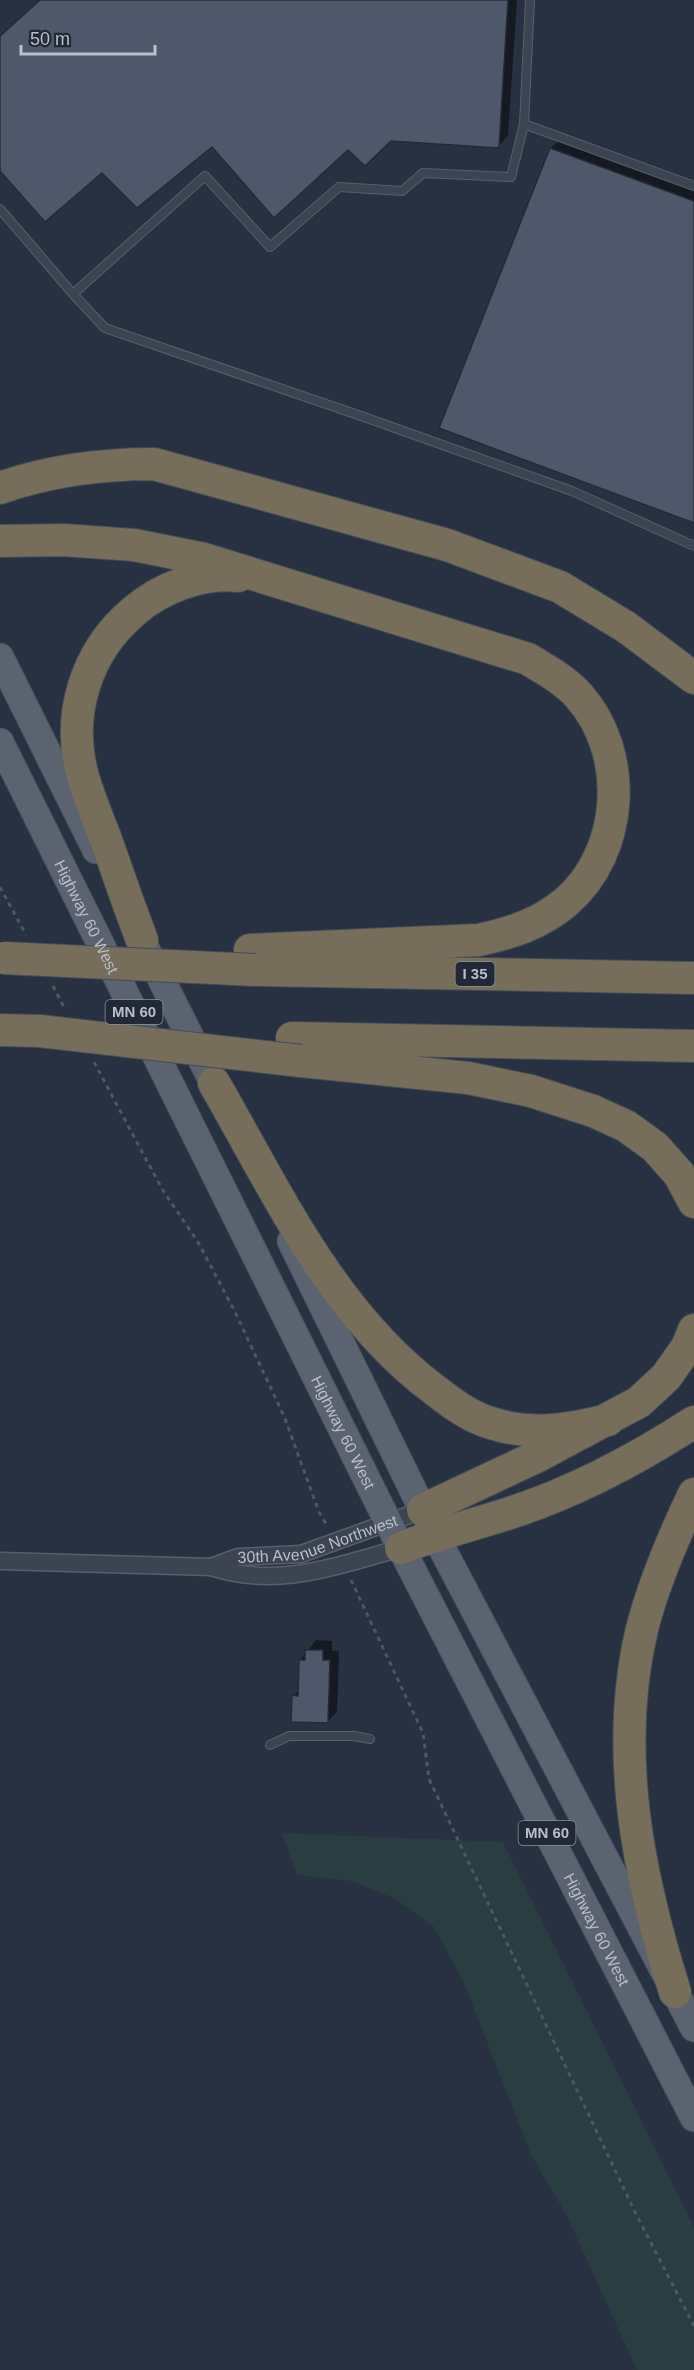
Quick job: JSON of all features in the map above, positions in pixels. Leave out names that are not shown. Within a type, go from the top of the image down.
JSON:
[{"type":"highway","points":[[0,488],[61,469],[107,464],[154,464],[447,545],[560,587],[626,627],[694,678]]},
{"type":"highway","points":[[0,541],[63,540],[134,545],[204,559],[528,659],[555,675],[579,696],[597,723],[609,753],[615,785],[612,818],[603,848],[588,877],[567,902],[531,925],[511,933],[479,940],[253,960],[2,958]]},
{"type":"highway","points":[[142,940],[83,777],[77,734],[77,712],[85,680],[99,650],[120,623],[145,601],[174,587],[206,577],[231,576],[272,580]]},
{"type":"highway","name":"I 35","points":[[253,960],[694,978]]},
{"type":"highway","points":[[0,1030],[297,1049],[694,1046]]},
{"type":"highway","points":[[297,1049],[531,1091],[593,1111],[626,1126],[655,1147],[678,1174],[694,1202]]},
{"type":"highway","points":[[214,1083],[320,1265],[349,1308],[384,1346],[422,1380],[462,1410],[490,1423],[519,1430],[549,1431],[579,1428],[608,1420]]},
{"type":"highway","points":[[394,1535],[429,1522],[540,1455],[639,1402],[666,1377],[687,1347],[694,1330]]},
{"type":"highway","points":[[429,1522],[511,1513],[584,1484],[654,1448],[694,1422]]},
{"type":"highway","points":[[675,1992],[655,1929],[638,1848],[632,1801],[630,1737],[632,1686],[642,1629],[666,1554],[694,1494]]},
{"type":"main road","name":"MN 60","points":[[0,657],[214,1083],[429,1522],[694,2028]]},
{"type":"main road","name":"Highway 60 West","points":[[0,742],[394,1535],[694,2118]]},
{"type":"street","name":"30th Avenue Northwest","points":[[211,1567],[238,1557],[301,1554],[335,1542],[394,1535]]},
{"type":"street","name":"30th Avenue Northwest","points":[[0,1561],[211,1567],[238,1576],[270,1577],[302,1574],[344,1564],[394,1535]]},
{"type":"lane","points":[[73,294],[205,176],[270,247],[339,187],[402,191],[423,173],[511,177],[524,124],[530,0]]},
{"type":"lane","points":[[524,124],[694,186]]},
{"type":"lane","points":[[0,209],[105,328],[572,491],[694,546]]},
{"type":"lane","points":[[270,1745],[289,1736],[354,1736],[370,1739]]},
{"type":"path","points":[[0,887],[28,939]]},
{"type":"path","points":[[50,981],[67,1012]]},
{"type":"path","points":[[89,1054],[162,1189],[198,1242],[235,1312],[285,1416],[319,1512],[335,1542]]},
{"type":"path","points":[[344,1564],[423,1733],[429,1779],[635,2212],[694,2325]]},
{"type":"green space","points":[[282,1833],[503,1842],[694,2227],[694,2370],[637,2370],[566,2214],[532,2157],[464,1983],[434,1927],[394,1898],[351,1881],[297,1875]]},
{"type":"building","points":[[40,0],[508,0],[499,148],[391,141],[365,166],[348,150],[274,218],[212,147],[137,208],[102,173],[45,222],[0,171],[0,36]]},
{"type":"building","points":[[550,148],[694,201],[694,523],[439,428]]},
{"type":"building","points":[[305,1650],[323,1650],[323,1660],[330,1660],[328,1723],[291,1722],[292,1695],[298,1696],[299,1660],[305,1660]]}]
